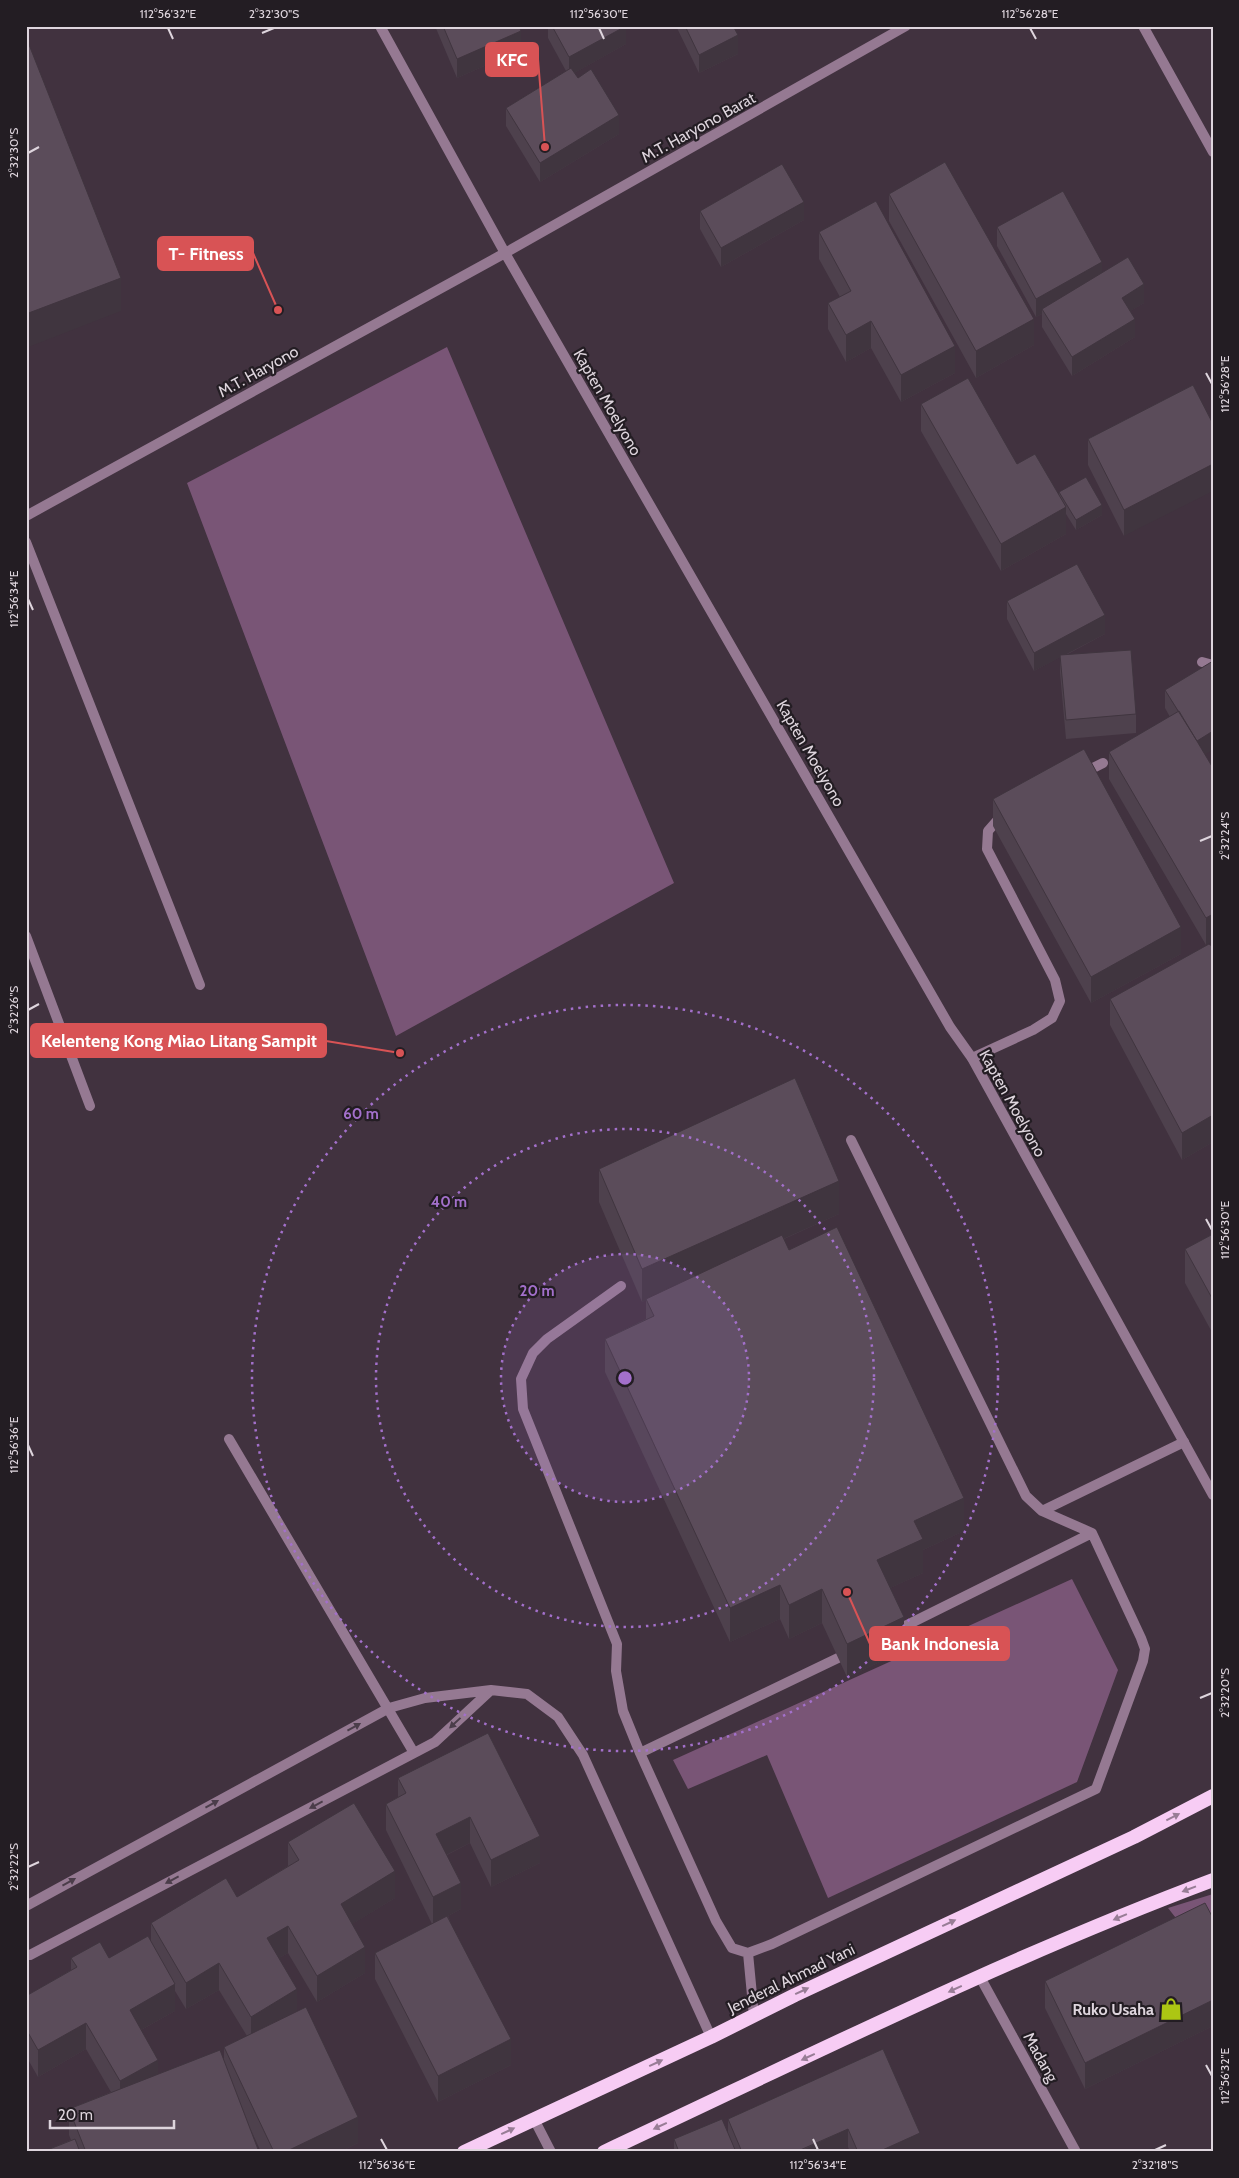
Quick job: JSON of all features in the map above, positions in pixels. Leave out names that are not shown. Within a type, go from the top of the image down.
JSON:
[{"type":"highway","name":"Jenderal Ahmad Yani","points":[[464,2152],[711,2037],[794,1995],[1134,1837],[1213,1796]]},
{"type":"highway","points":[[604,2152],[980,1978],[1165,1898],[1213,1880]]},
{"type":"street","name":"M.T. Haryono Barat","points":[[505,253],[906,26]]},
{"type":"street","points":[[1143,26],[1213,152]]},
{"type":"street","name":"Kapten Moelyono","points":[[383,27],[505,253],[950,1027],[972,1058],[1213,1495]]},
{"type":"street","name":"M.T. Haryono","points":[[26,516],[505,253]]},
{"type":"street","points":[[26,542],[200,985]]},
{"type":"street","points":[[1202,662],[1213,665]]},
{"type":"street","points":[[1070,780],[1103,763]]},
{"type":"street","points":[[972,1058],[1034,1030],[1052,1018],[1060,1001],[1055,980],[987,849],[988,831],[1004,813],[1012,809]]},
{"type":"street","points":[[26,936],[90,1106]]},
{"type":"street","points":[[621,1286],[533,1353],[521,1379],[523,1409],[617,1644],[616,1671],[623,1711],[716,1921],[732,1948],[748,1953],[772,1944],[1096,1789],[1143,1661],[1144,1649],[1141,1638],[1092,1533],[1042,1511],[1026,1496],[851,1140]]},
{"type":"street","points":[[230,1438],[414,1752]]},
{"type":"street","points":[[1042,1511],[1184,1442]]},
{"type":"street","points":[[895,1631],[1092,1533]]},
{"type":"street","points":[[640,1753],[838,1658]]},
{"type":"street","points":[[26,1955],[30,1956],[435,1742],[491,1690]]},
{"type":"street","points":[[26,1906],[389,1708],[425,1698],[491,1690],[527,1694],[558,1717],[583,1754],[711,2037]]},
{"type":"street","points":[[748,1953],[754,2016]]},
{"type":"street","name":"Madang","points":[[980,1978],[1076,2152]]},
{"type":"street","points":[[534,2119],[552,2152]]},
{"type":"shaded area","points":[[447,347],[674,883],[396,1036],[187,483]]},
{"type":"shaded area","points":[[1072,1579],[1118,1670],[1077,1782],[828,1898],[767,1755],[688,1789],[673,1760]]},
{"type":"shaded area","points":[[1213,1894],[1213,1965],[1168,1908]]},
{"type":"building","points":[[443,26],[519,26],[521,31],[457,59]]},
{"type":"building","points":[[552,26],[626,26],[569,57]]},
{"type":"building","points":[[685,26],[733,26],[738,35],[699,55]]},
{"type":"building","points":[[26,37],[121,278],[26,314]]},
{"type":"building","points":[[571,68],[578,78],[591,69],[619,115],[540,163],[506,108]]},
{"type":"building","points":[[945,162],[1034,319],[976,351],[889,194]]},
{"type":"building","points":[[782,164],[804,202],[721,248],[700,211]]},
{"type":"building","points":[[1063,191],[1102,262],[1036,299],[997,227]]},
{"type":"building","points":[[876,201],[955,346],[901,375],[871,321],[846,335],[828,303],[851,291],[819,232]]},
{"type":"building","points":[[1128,257],[1144,284],[1122,298],[1135,319],[1072,357],[1042,309]]},
{"type":"building","points":[[968,378],[1017,464],[1035,454],[1066,507],[1001,544],[921,404]]},
{"type":"building","points":[[1193,385],[1213,424],[1213,464],[1124,510],[1088,439]]},
{"type":"building","points":[[1086,477],[1102,505],[1076,520],[1059,492]]},
{"type":"building","points":[[1077,564],[1105,615],[1034,653],[1007,601]]},
{"type":"building","points":[[1131,650],[1136,714],[1066,720],[1060,655]]},
{"type":"building","points":[[1213,661],[1213,731],[1197,741],[1165,690]]},
{"type":"building","points":[[1179,711],[1213,768],[1213,914],[1206,918],[1109,752]]},
{"type":"building","points":[[1084,749],[1181,927],[1091,977],[993,799]]},
{"type":"building","points":[[1209,944],[1213,947],[1213,1115],[1182,1133],[1110,999]]},
{"type":"building","points":[[795,1078],[839,1181],[642,1269],[599,1169]]},
{"type":"building","points":[[837,1227],[964,1498],[914,1521],[923,1539],[877,1560],[904,1617],[847,1644],[822,1589],[789,1605],[780,1585],[730,1608],[605,1339],[654,1316],[646,1299],[782,1235],[789,1250]]},
{"type":"building","points":[[1213,1234],[1213,1300],[1185,1249]]},
{"type":"building","points":[[488,1733],[540,1836],[491,1860],[470,1817],[436,1834],[461,1883],[433,1897],[386,1804],[406,1793],[398,1778]]},
{"type":"building","points":[[354,1803],[395,1871],[341,1904],[365,1947],[317,1976],[288,1926],[267,1938],[297,1989],[251,2017],[219,1963],[186,1983],[151,1923],[226,1878],[237,1897],[299,1860],[288,1842]]},
{"type":"building","points":[[1205,1903],[1213,1918],[1213,2000],[1085,2063],[1045,1981]]},
{"type":"building","points":[[447,1916],[511,2039],[438,2076],[375,1953]]},
{"type":"building","points":[[148,1936],[175,1984],[130,2010],[158,2060],[120,2081],[86,2023],[38,2050],[26,2029],[26,1996],[77,1967],[71,1958],[100,1942],[109,1958]]},
{"type":"building","points":[[306,2007],[358,2117],[285,2152],[274,2152],[224,2047]]},
{"type":"building","points":[[883,2049],[920,2133],[878,2152],[858,2152],[848,2129],[799,2152],[742,2152],[728,2119]]},
{"type":"building","points":[[220,2050],[259,2152],[86,2152],[69,2109]]},
{"type":"building","points":[[722,2119],[736,2152],[679,2152],[674,2139]]},
{"type":"building","points":[[75,2139],[80,2152],[42,2152]]},
{"type":"place","name":"KFC","points":[[545,147]]},
{"type":"place","name":"T- Fitness","points":[[278,310]]},
{"type":"place","name":"Kelenteng Kong Miao Litang Sampit","points":[[400,1053]]},
{"type":"place","name":"Bank Indonesia","points":[[847,1592]]},
{"type":"place","name":"Ruko Usaha","points":[[1171,2009]]}]
